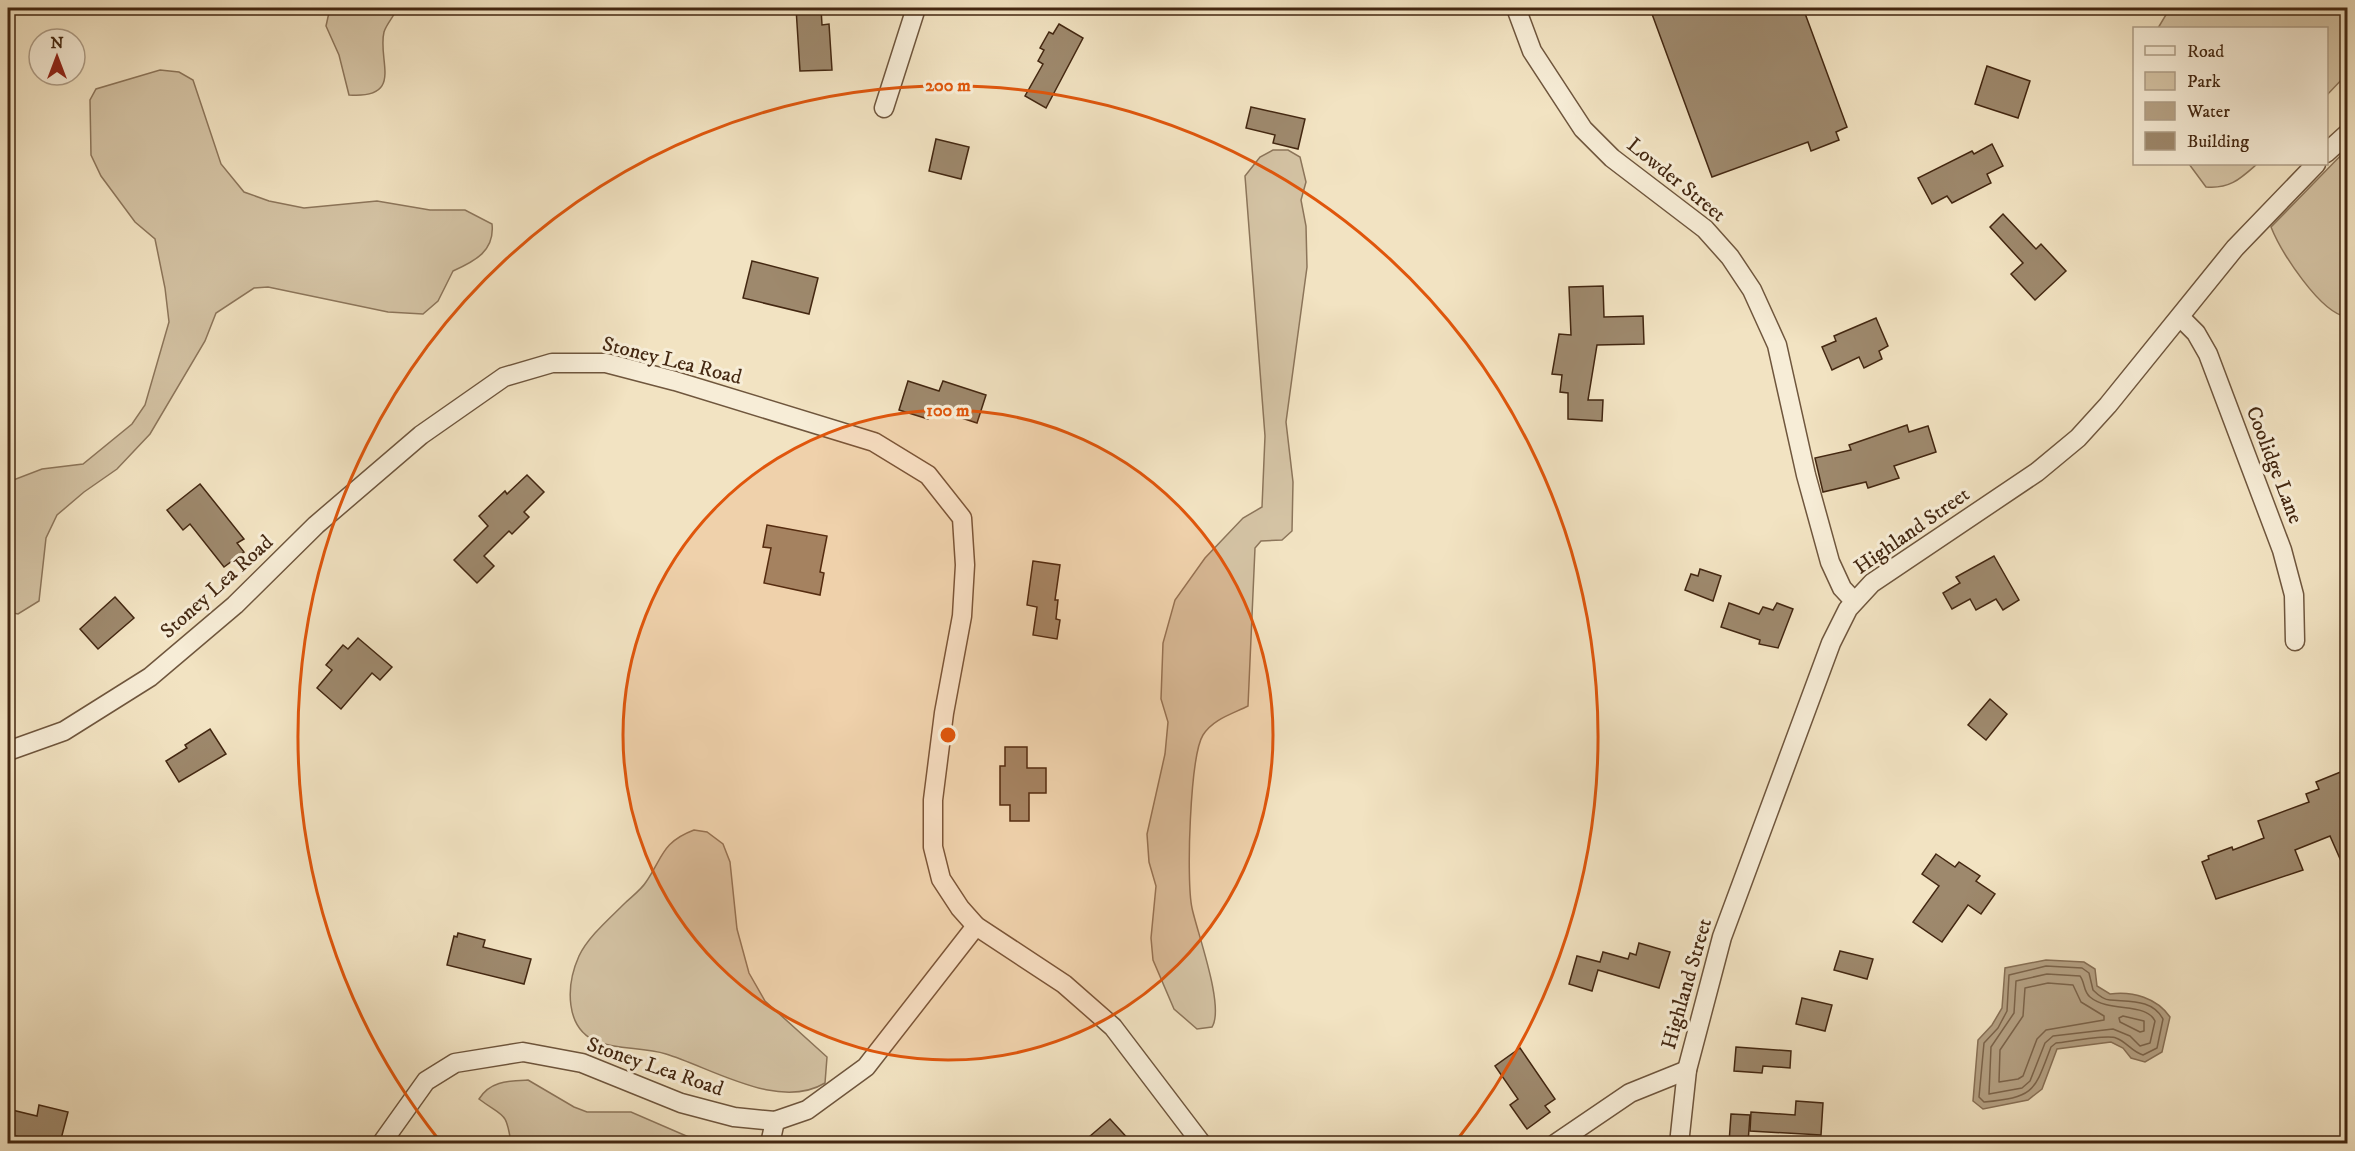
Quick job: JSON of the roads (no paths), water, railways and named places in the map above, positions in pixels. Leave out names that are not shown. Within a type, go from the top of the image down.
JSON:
[{"type":"street","points":[[884,108],[916,8]]},
{"type":"street","name":"Lowder Street","points":[[1516,8],[1532,51],[1583,129],[1617,162],[1705,229],[1734,262],[1752,290],[1777,345],[1806,475],[1830,562],[1842,588],[1854,601]]},
{"type":"street","points":[[2328,151],[2348,133]]},
{"type":"street","name":"Highland Street","points":[[1679,1143],[1687,1070],[1722,937],[1831,643],[1854,601],[1883,575],[2037,472],[2064,451],[2108,405],[2242,241],[2315,165]]},
{"type":"street","name":"Coolidge Lane","points":[[2180,317],[2196,333],[2208,354],[2282,550],[2294,595],[2295,641]]},
{"type":"street","name":"Stoney Lea Road","points":[[8,751],[64,731],[150,677],[236,605],[316,525],[421,435],[504,377],[552,363],[606,363],[675,381],[874,442],[928,475],[962,518],[965,565],[962,615],[944,713],[933,800],[933,847],[941,879],[960,908],[976,926],[1064,984],[1113,1027],[1202,1143]]},
{"type":"street","name":"Stoney Lea Road","points":[[381,1143],[426,1081],[455,1063],[522,1052],[582,1063],[692,1106],[734,1117],[775,1121],[807,1110],[866,1067],[976,926]]},
{"type":"street","points":[[1555,1143],[1630,1093],[1687,1070]]},
{"type":"street","points":[[770,1143],[775,1121]]},
{"type":"water","points":[[2046,960],[2084,962],[2095,969],[2097,986],[2110,994],[2144,997],[2165,1010],[2170,1017],[2162,1052],[2145,1062],[2131,1058],[2123,1048],[2111,1042],[2057,1049],[2042,1089],[2028,1100],[1983,1109],[1973,1101],[1978,1040],[1992,1025],[2002,1008],[2005,968]]}]
